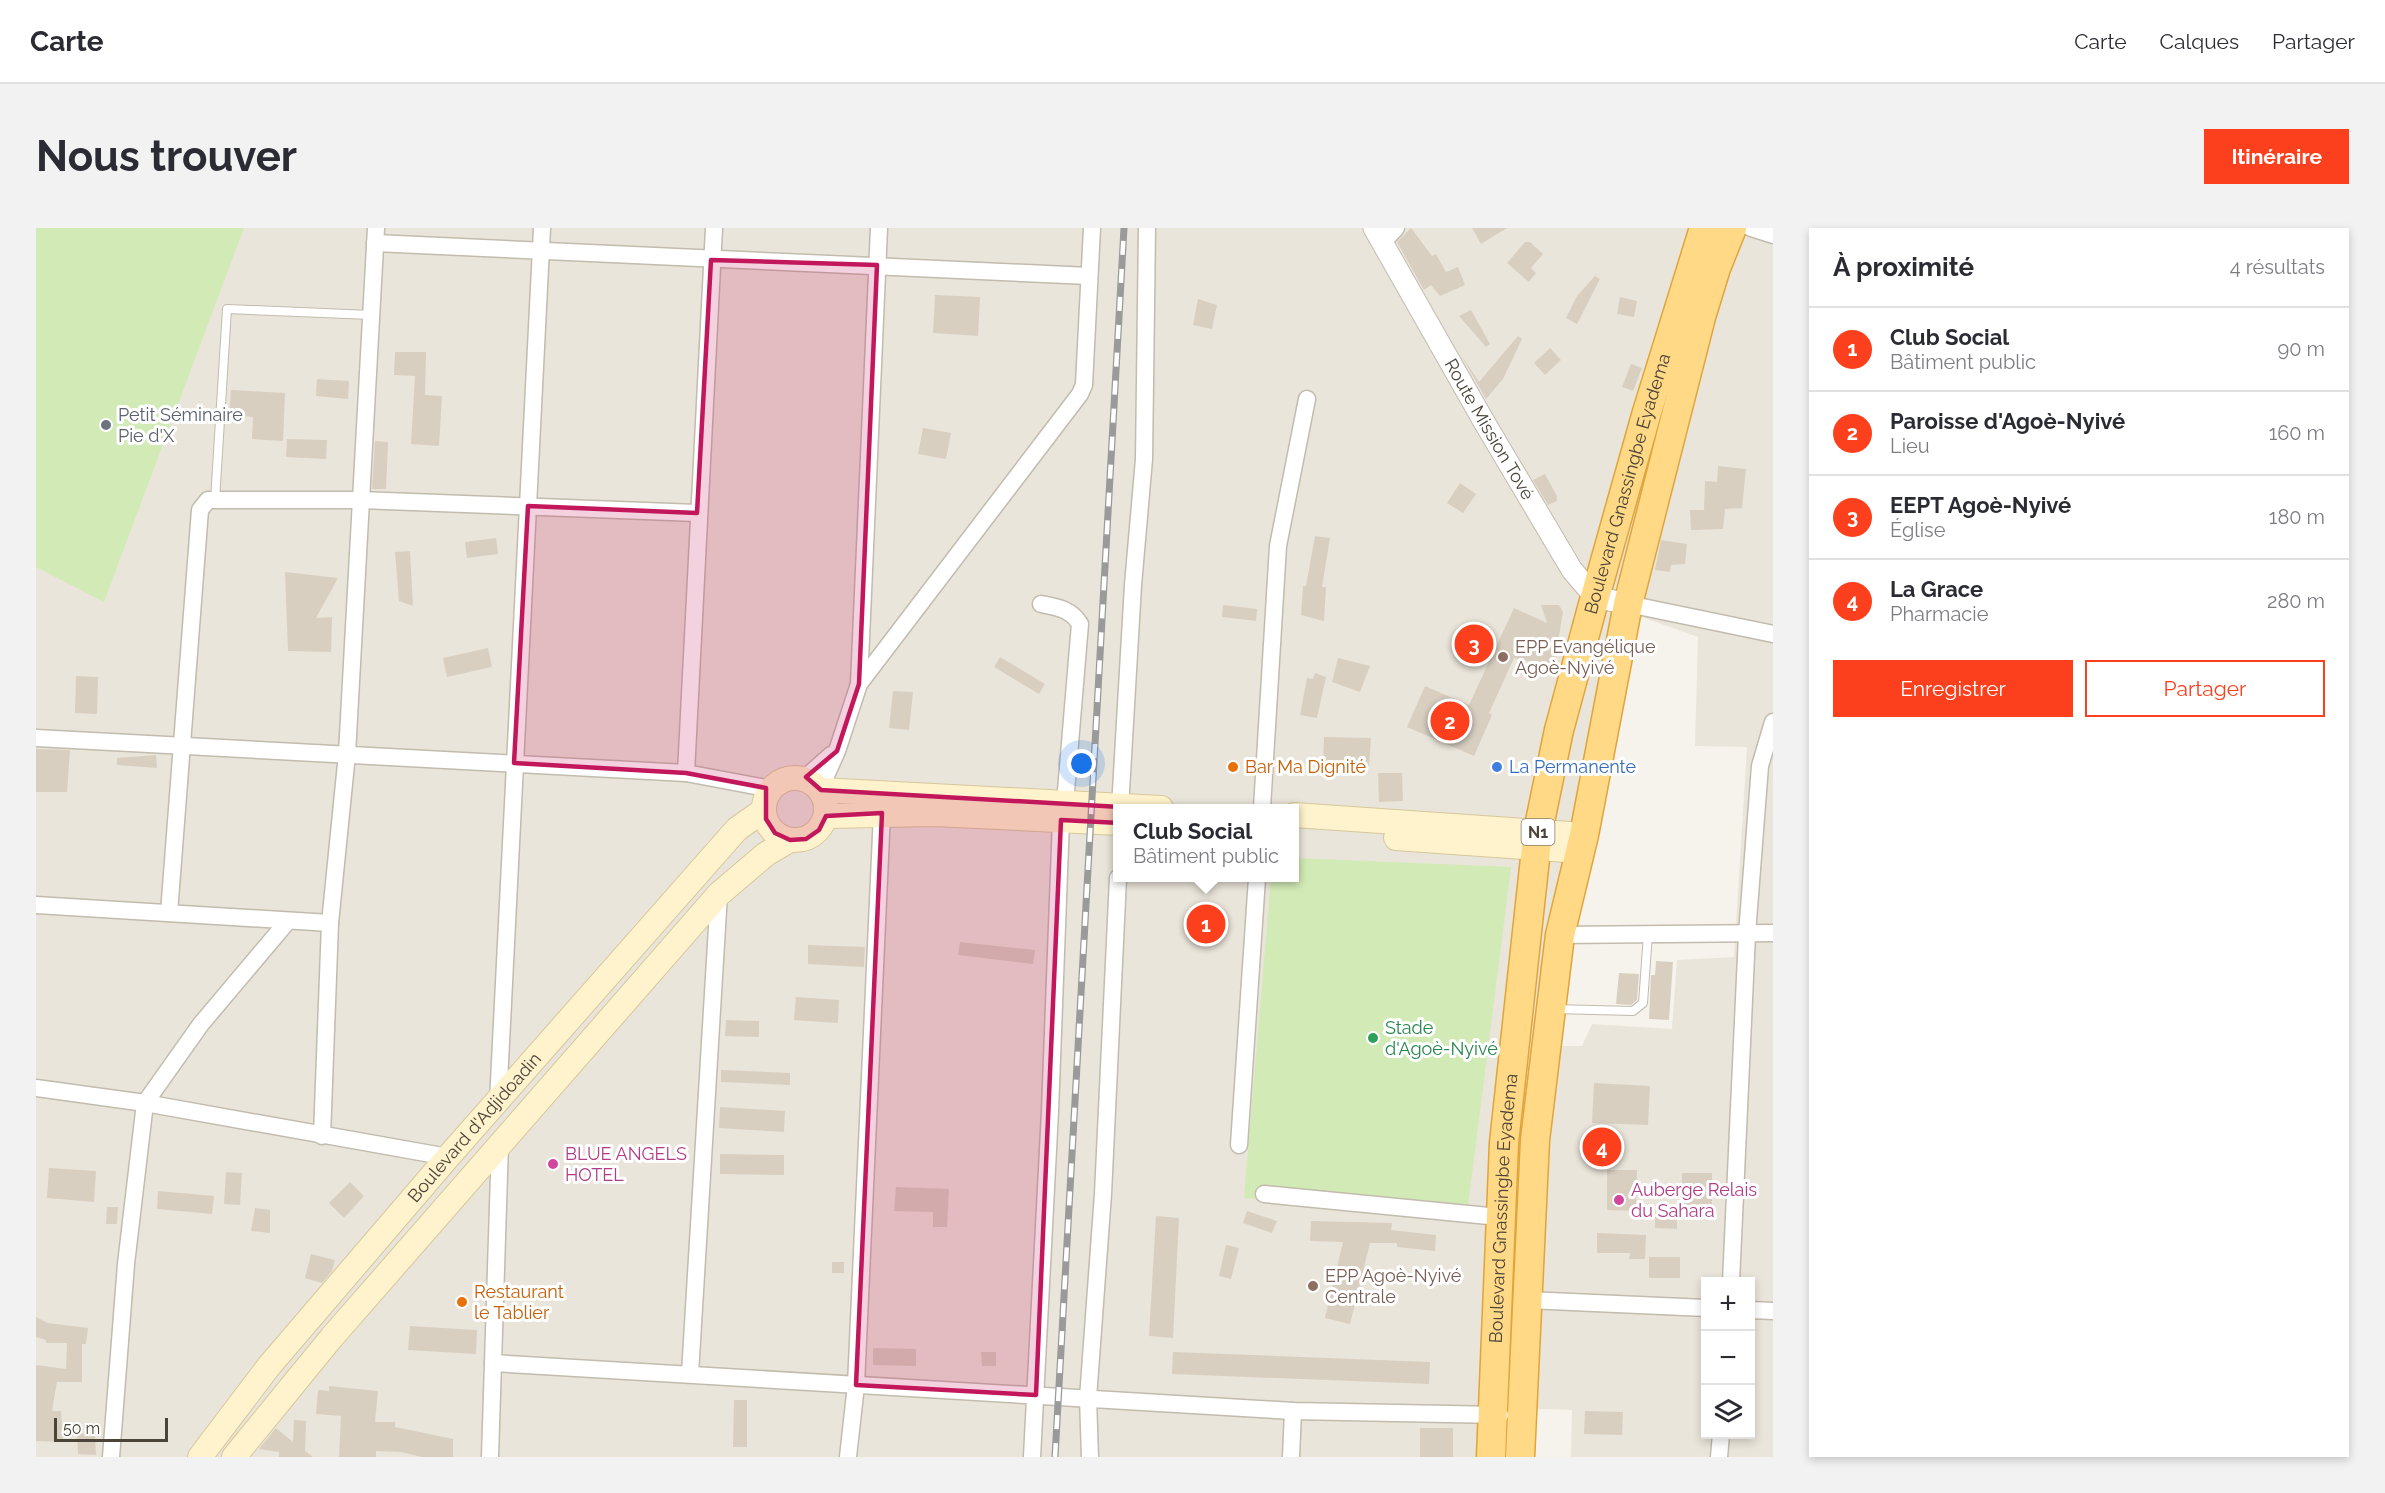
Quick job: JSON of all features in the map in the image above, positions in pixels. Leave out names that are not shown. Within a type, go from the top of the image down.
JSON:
[{"type":"highway","name":"Boulevard Gnassingbe Eyadema","points":[[1491,1457],[1499,1217],[1512,1052],[1537,839],[1560,730],[1595,597],[1647,412],[1704,228]]},
{"type":"highway","name":"Boulevard Gnassingbe Eyadema","points":[[1520,1457],[1535,1140],[1549,1009],[1560,935],[1582,843],[1628,604],[1701,317],[1716,268],[1732,228]]},
{"type":"main road","points":[[815,786],[826,803],[826,816],[819,830],[806,839],[790,840],[775,833],[766,819],[767,800],[781,782],[792,778],[815,786],[1063,812]]},
{"type":"main road","name":"Boulevard d'Adjidoadin","points":[[200,1457],[269,1366],[447,1157],[737,829],[767,800]]},
{"type":"main road","points":[[826,816],[882,813],[1113,813]]},
{"type":"main road","points":[[1299,815],[1582,843]]},
{"type":"main road","points":[[1299,831],[1537,839]]},
{"type":"main road","name":"Boulevard d'Adjidoadin","points":[[234,1457],[332,1337],[719,894],[766,854],[790,840]]},
{"type":"street","points":[[498,1102],[542,228]]},
{"type":"street","points":[[686,773],[697,513],[714,228]]},
{"type":"street","points":[[815,786],[837,751],[859,684],[879,228]]},
{"type":"street","points":[[859,684],[1080,394],[1084,385],[1092,228]]},
{"type":"street","points":[[1120,804],[1133,585],[1144,459],[1147,228]]},
{"type":"street","points":[[1751,228],[1773,235]]},
{"type":"street","name":"Route Mission Tové","points":[[1384,233],[1477,410],[1566,560],[1595,597]]},
{"type":"street","points":[[322,1137],[330,924],[347,754],[376,236],[541,252],[1089,276]]},
{"type":"street","points":[[1262,804],[1278,546],[1307,399]]},
{"type":"street","points":[[169,913],[200,510],[204,502],[215,500],[360,500],[697,513]]},
{"type":"street","points":[[1595,597],[1773,634]]},
{"type":"street","points":[[1032,1457],[1063,812],[1080,624],[1075,615],[1063,608],[1041,603]]},
{"type":"street","points":[[1731,1277],[1748,934],[1760,766],[1773,722]]},
{"type":"street","points":[[36,738],[686,773],[730,783],[767,800]]},
{"type":"street","points":[[848,1457],[856,1385],[882,813]]},
{"type":"street","points":[[1090,1457],[1088,1398],[1103,1194],[1118,882]]},
{"type":"street","points":[[1239,1145],[1257,882]]},
{"type":"street","points":[[690,1374],[719,894]]},
{"type":"street","points":[[36,905],[330,924]]},
{"type":"street","points":[[111,1457],[126,1264],[145,1103],[201,1024],[287,922]]},
{"type":"street","points":[[1560,935],[1773,933]]},
{"type":"street","points":[[36,1088],[145,1103],[322,1137],[447,1157]]},
{"type":"street","points":[[490,1457],[500,1142]]},
{"type":"street","points":[[1264,1194],[1499,1217]]},
{"type":"street","points":[[1527,1300],[1701,1308]]},
{"type":"street","points":[[1755,1310],[1773,1311]]},
{"type":"street","points":[[493,1363],[1293,1411],[1522,1415]]},
{"type":"street","points":[[1291,1457],[1293,1411]]},
{"type":"street","points":[[1719,1457],[1721,1439]]},
{"type":"lane","points":[[215,500],[227,309],[371,315]]},
{"type":"lane","points":[[1549,1009],[1633,1011],[1640,1008],[1643,1003],[1648,934]]},
{"type":"highlighted area","points":[[711,260],[877,265],[859,684],[837,751],[806,777],[821,790],[1120,807],[1120,823],[1061,820],[1036,1395],[856,1385],[882,813],[826,816],[819,830],[806,839],[790,840],[775,833],[766,819],[766,788],[686,773],[514,763],[528,506],[697,513]]},
{"type":"shaded area","points":[[36,228],[1773,228],[1773,1457],[1571,1457],[1572,1410],[1514,1408],[1511,1457],[36,1457]],"holes":[[[1628,612],[1698,637],[1695,746],[1747,747],[1734,957],[1677,960],[1672,1029],[1592,1024],[1582,1046],[1540,1046]]]},
{"type":"green space","name":"Petit Séminaire Pie d'X","points":[[36,228],[244,228],[104,602],[36,567]]},
{"type":"green space","name":"Stade d'Agoè-Nyivé","points":[[1299,858],[1511,867],[1467,1214],[1244,1198],[1271,882],[1299,882]]},
{"type":"building","points":[[1411,228],[1432,256],[1436,254],[1446,272],[1458,267],[1465,285],[1440,296],[1431,285],[1424,290],[1397,242]]},
{"type":"building","points":[[1472,228],[1507,228],[1481,244]]},
{"type":"building","points":[[1525,242],[1530,242],[1543,254],[1531,268],[1536,273],[1529,282],[1507,263]]},
{"type":"building","points":[[1595,276],[1600,279],[1577,324],[1566,318],[1577,296]]},
{"type":"building","points":[[935,295],[980,297],[978,336],[933,333]]},
{"type":"building","points":[[1620,297],[1637,301],[1634,317],[1617,314]]},
{"type":"building","points":[[1198,299],[1217,305],[1212,329],[1193,325]]},
{"type":"building","points":[[1471,310],[1490,344],[1486,347],[1459,316]]},
{"type":"building","points":[[1518,336],[1522,339],[1503,379],[1486,399],[1460,353],[1479,382]]},
{"type":"building","points":[[1550,348],[1561,360],[1545,375],[1534,363]]},
{"type":"building","points":[[395,352],[426,352],[425,395],[442,396],[439,446],[411,444],[415,376],[394,375]]},
{"type":"building","points":[[1631,364],[1642,368],[1633,391],[1622,387]]},
{"type":"building","points":[[317,379],[349,381],[348,399],[316,396]]},
{"type":"building","points":[[231,390],[285,393],[283,441],[252,439],[253,417],[229,415]]},
{"type":"building","points":[[923,428],[951,433],[946,459],[918,454]]},
{"type":"building","points":[[287,439],[327,440],[326,459],[286,457]]},
{"type":"building","points":[[375,441],[388,442],[386,489],[372,489]]},
{"type":"building","points":[[1718,466],[1746,469],[1742,508],[1725,509],[1723,529],[1691,530],[1690,510],[1704,510],[1705,481],[1717,482]]},
{"type":"building","points":[[1545,474],[1557,496],[1557,501],[1548,505],[1533,480]]},
{"type":"building","points":[[1460,483],[1476,494],[1463,513],[1447,503]]},
{"type":"building","points":[[1315,536],[1330,538],[1322,587],[1326,587],[1324,621],[1301,615],[1303,586],[1306,586]]},
{"type":"building","points":[[496,538],[498,554],[467,558],[465,542]]},
{"type":"building","points":[[1661,540],[1687,544],[1685,564],[1671,565],[1670,572],[1655,570]]},
{"type":"building","points":[[410,551],[413,606],[399,601],[395,552]]},
{"type":"building","points":[[285,572],[338,578],[316,618],[332,617],[331,652],[288,651]]},
{"type":"building","points":[[1223,605],[1257,609],[1256,621],[1222,617]]},
{"type":"building","points":[[1541,605],[1559,605],[1563,612],[1554,667],[1514,658],[1489,713],[1492,715],[1474,756],[1407,727],[1425,686],[1469,705],[1514,608],[1547,623]]},
{"type":"building","points":[[488,648],[492,667],[447,677],[443,658]]},
{"type":"building","points":[[1000,657],[1045,684],[1039,694],[994,667]]},
{"type":"building","points":[[1338,658],[1370,666],[1360,692],[1332,682]]},
{"type":"building","points":[[1315,673],[1326,677],[1317,718],[1300,715],[1307,678],[1313,679]]},
{"type":"building","points":[[76,676],[98,677],[97,714],[75,713]]},
{"type":"building","points":[[893,691],[913,692],[909,730],[889,728]]},
{"type":"building","points":[[1324,737],[1371,738],[1369,766],[1323,765]]},
{"type":"building","points":[[36,749],[70,750],[67,792],[36,792]]},
{"type":"building","points":[[156,755],[157,768],[117,765],[117,758]]},
{"type":"building","points":[[1378,773],[1402,773],[1403,801],[1379,802]]},
{"type":"building","points":[[960,942],[1035,950],[1033,964],[958,955]]},
{"type":"building","points":[[808,945],[865,947],[864,967],[808,964]]},
{"type":"building","points":[[1656,961],[1673,962],[1669,1020],[1649,1019],[1651,975],[1655,975]]},
{"type":"building","points":[[1619,973],[1639,974],[1637,1000],[1631,1005],[1616,1004]]},
{"type":"building","points":[[796,997],[839,1000],[838,1023],[794,1020]]},
{"type":"building","points":[[726,1020],[759,1021],[759,1037],[725,1036]]},
{"type":"building","points":[[721,1070],[790,1073],[790,1085],[721,1082]]},
{"type":"building","points":[[1594,1083],[1650,1086],[1648,1125],[1592,1123]]},
{"type":"building","points":[[720,1107],[785,1111],[784,1132],[719,1128]]},
{"type":"building","points":[[720,1154],[784,1155],[784,1175],[720,1174]]},
{"type":"building","points":[[49,1168],[96,1171],[94,1202],[47,1198]]},
{"type":"building","points":[[1607,1170],[1637,1170],[1636,1211],[1607,1210]]},
{"type":"building","points":[[226,1172],[242,1173],[240,1205],[224,1204]]},
{"type":"building","points":[[1682,1173],[1712,1173],[1712,1210],[1682,1211]]},
{"type":"building","points":[[350,1182],[364,1196],[344,1218],[329,1203]]},
{"type":"building","points":[[896,1187],[949,1189],[947,1227],[933,1227],[933,1212],[894,1211]]},
{"type":"building","points":[[158,1191],[214,1196],[212,1214],[157,1209]]},
{"type":"building","points":[[107,1207],[118,1207],[117,1224],[106,1224]]},
{"type":"building","points":[[255,1208],[270,1210],[270,1233],[251,1231]]},
{"type":"building","points":[[1247,1211],[1277,1221],[1272,1233],[1243,1223]]},
{"type":"building","points":[[1655,1212],[1677,1213],[1677,1229],[1655,1228]]},
{"type":"building","points":[[1156,1216],[1179,1218],[1173,1338],[1149,1336]]},
{"type":"building","points":[[1311,1221],[1392,1223],[1391,1230],[1436,1235],[1435,1251],[1397,1247],[1397,1243],[1370,1243],[1350,1324],[1325,1318],[1343,1242],[1310,1241]]},
{"type":"building","points":[[1597,1233],[1646,1235],[1645,1259],[1629,1259],[1630,1253],[1597,1253]]},
{"type":"building","points":[[1226,1245],[1239,1248],[1231,1279],[1219,1276]]},
{"type":"building","points":[[311,1254],[335,1260],[332,1271],[322,1283],[305,1278]]},
{"type":"building","points":[[1649,1257],[1680,1257],[1680,1278],[1649,1278]]},
{"type":"building","points":[[832,1262],[844,1262],[844,1273],[832,1273]]},
{"type":"building","points":[[36,1317],[48,1323],[88,1328],[86,1344],[82,1344],[82,1382],[57,1382],[52,1411],[61,1411],[63,1442],[36,1441],[36,1365],[66,1369],[67,1343],[46,1343],[46,1340],[36,1337]]},
{"type":"building","points":[[410,1326],[477,1330],[476,1354],[408,1350]]},
{"type":"building","points":[[873,1348],[916,1349],[916,1366],[873,1365]]},
{"type":"building","points":[[981,1352],[996,1352],[996,1366],[982,1366]]},
{"type":"building","points":[[1173,1352],[1430,1362],[1429,1384],[1172,1374]]},
{"type":"building","points":[[329,1386],[378,1391],[375,1422],[395,1422],[395,1427],[453,1439],[453,1457],[422,1457],[401,1452],[376,1451],[376,1457],[339,1457],[341,1416],[316,1414],[318,1390],[329,1391]]},
{"type":"building","points":[[734,1400],[747,1400],[747,1447],[733,1447]]},
{"type":"building","points":[[1585,1411],[1623,1412],[1622,1435],[1584,1434]]},
{"type":"building","points":[[294,1420],[306,1421],[305,1451],[313,1457],[279,1457],[279,1452],[259,1449],[276,1428],[293,1442]]},
{"type":"building","points":[[1420,1428],[1453,1428],[1453,1457],[1420,1457]]},
{"type":"building","points":[[77,1433],[95,1435],[96,1455],[78,1454]]},
{"type":"railway","points":[[1055,1457],[1124,228]]},
{"type":"place","name":"Petit Séminaire Pie d'X","points":[[106,425]]},
{"type":"place","name":"EEPT Agoè-Nyivé","points":[[1474,644]]},
{"type":"place","name":"EPP Evangélique Agoè-Nyivé","points":[[1503,657]]},
{"type":"place","name":"Paroisse d'Agoè-Nyivé","points":[[1450,721]]},
{"type":"place","name":"Bar Ma Dignité","points":[[1233,767]]},
{"type":"place","name":"La Permanente","points":[[1497,767]]},
{"type":"place","name":"Club Social","points":[[1206,924]]},
{"type":"place","name":"Stade d'Agoè-Nyivé","points":[[1373,1038]]},
{"type":"place","name":"La Grace","points":[[1602,1147]]},
{"type":"place","name":"BLUE ANGELS HOTEL","points":[[553,1164]]},
{"type":"place","name":"Auberge Relais du Sahara","points":[[1619,1200]]},
{"type":"place","name":"EPP Agoè-Nyivé Centrale","points":[[1313,1286]]},
{"type":"place","name":"Restaurant le Tablier","points":[[462,1302]]}]
